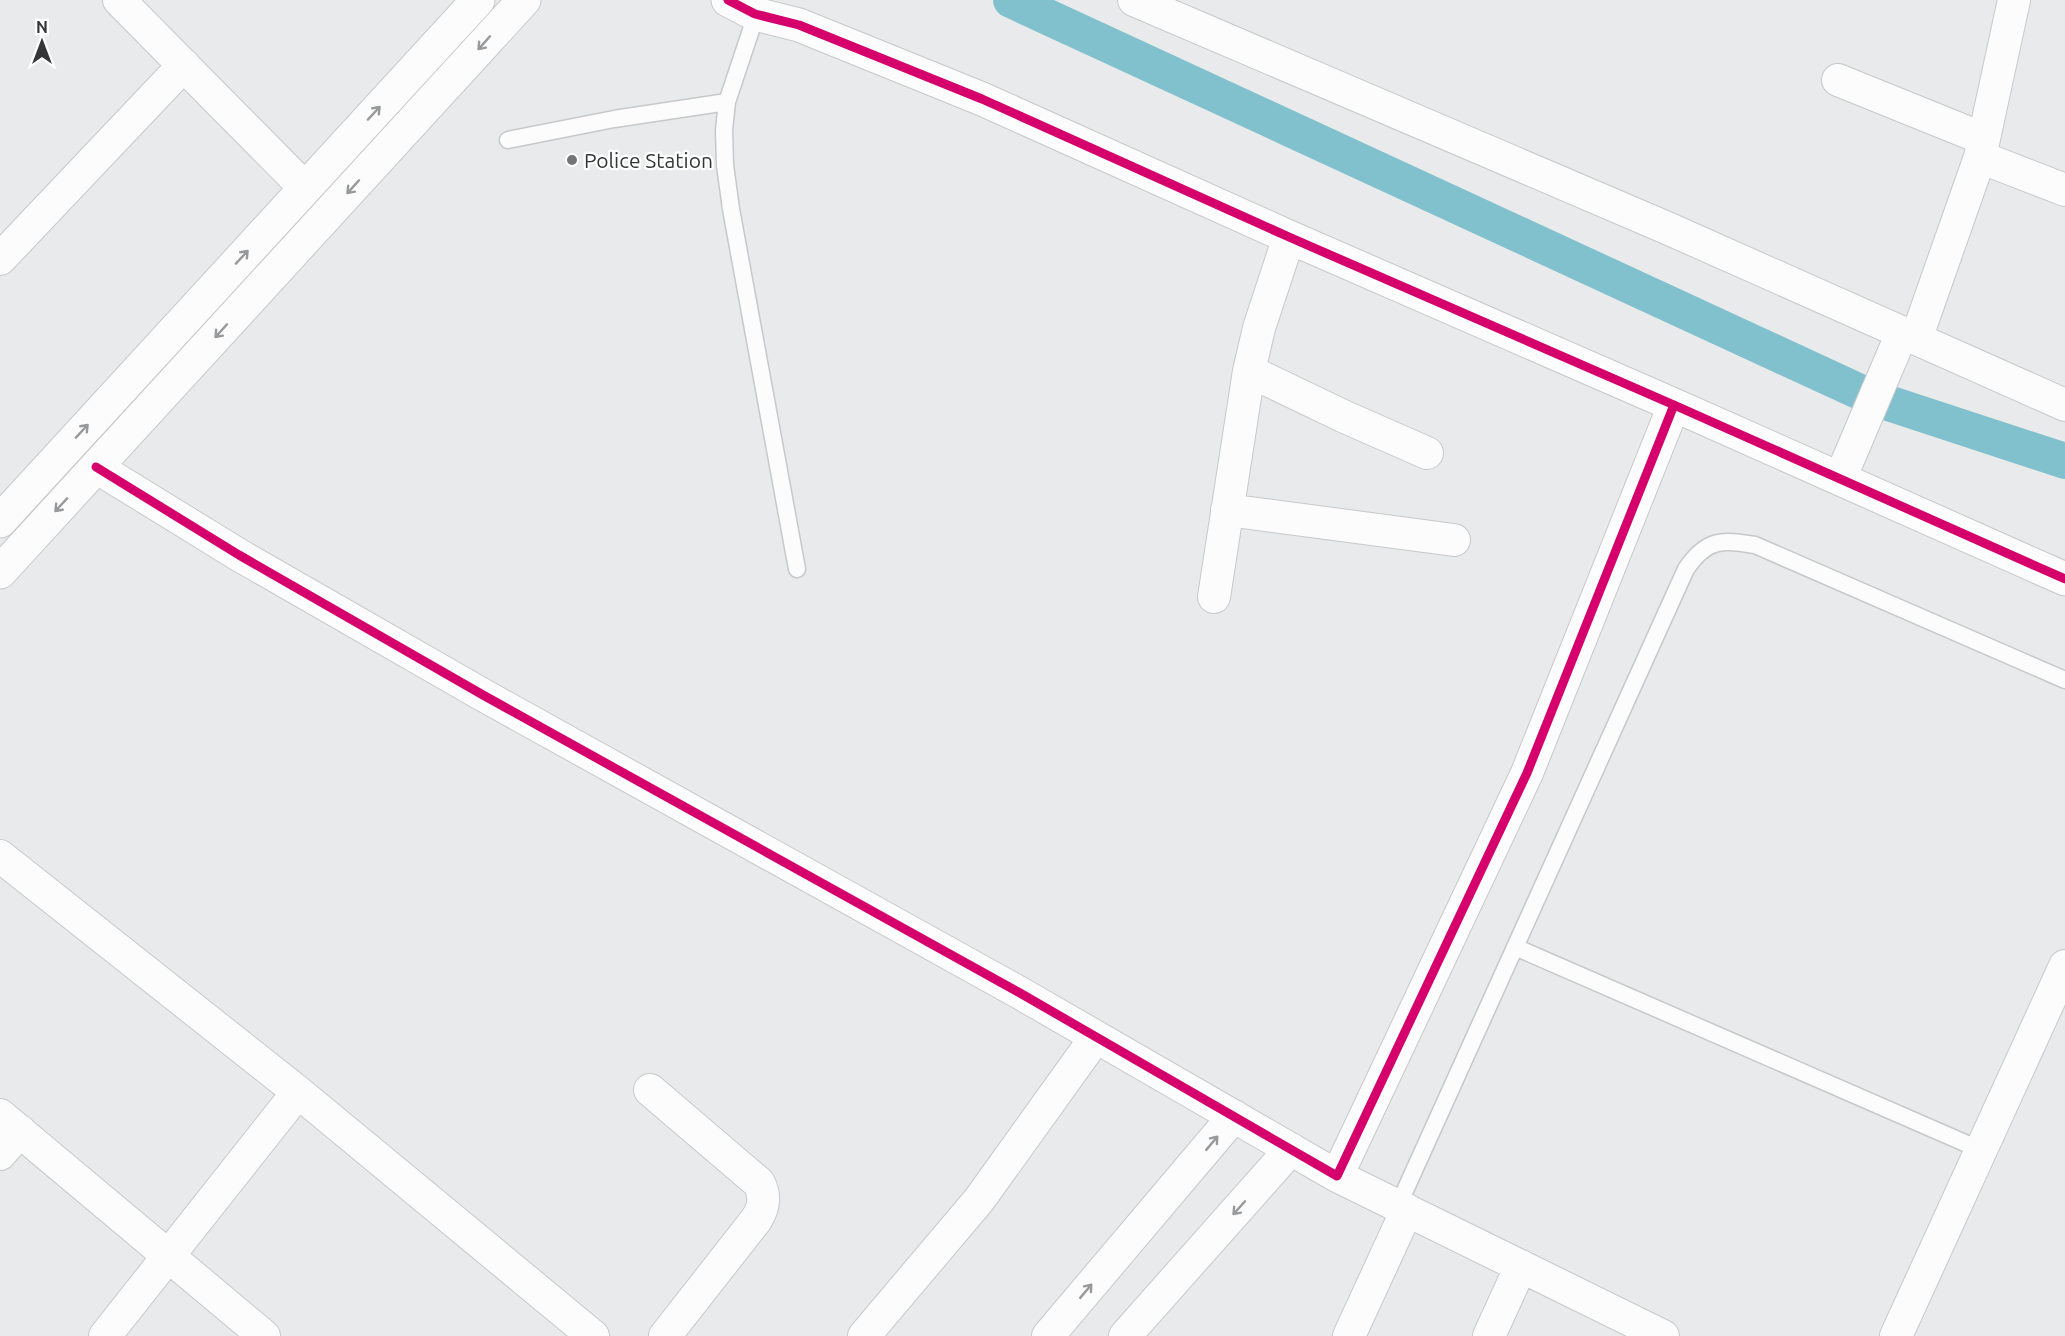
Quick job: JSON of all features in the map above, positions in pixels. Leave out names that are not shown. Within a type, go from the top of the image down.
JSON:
[{"type":"main road","points":[[0,521],[478,0]]},
{"type":"main road","points":[[4,558],[96,467],[524,0]]},
{"type":"main road","points":[[765,8],[982,99],[2065,579]]},
{"type":"street","points":[[120,0],[305,188]]},
{"type":"street","points":[[1134,0],[1667,228],[2065,405]]},
{"type":"street","points":[[1840,479],[1885,372],[1909,336],[1982,148],[2014,0]]},
{"type":"street","points":[[0,259],[184,65]]},
{"type":"street","points":[[1838,80],[2065,190]]},
{"type":"street","points":[[1214,597],[1249,371],[1258,328],[1289,237]]},
{"type":"street","points":[[1249,371],[1427,453]]},
{"type":"street","points":[[1337,1176],[1527,774],[1674,405]]},
{"type":"street","points":[[96,467],[239,555],[483,695],[1096,1036],[1337,1176],[1521,1266],[1644,1332]]},
{"type":"street","points":[[1227,510],[1454,540]]},
{"type":"street","points":[[0,856],[298,1092],[593,1336]]},
{"type":"street","points":[[1896,1336],[2065,966]]},
{"type":"street","points":[[864,1336],[979,1200],[1096,1036]]},
{"type":"street","points":[[650,1090],[759,1183],[764,1198],[762,1210],[756,1220],[665,1336]]},
{"type":"street","points":[[105,1336],[298,1092]]},
{"type":"street","points":[[1048,1336],[1234,1116]]},
{"type":"street","points":[[7,1134],[169,1255],[256,1334]]},
{"type":"street","points":[[1125,1336],[1291,1149]]},
{"type":"street","points":[[1349,1336],[1402,1208]]},
{"type":"street","points":[[1490,1336],[1521,1266]]},
{"type":"lane","points":[[765,8],[749,38],[727,102],[724,129],[725,165],[796,569]]},
{"type":"lane","points":[[508,140],[636,115],[727,102]]},
{"type":"lane","points":[[1402,1208],[1515,947],[1686,568],[1695,555],[1705,547],[1717,542],[1755,545],[2065,680]]},
{"type":"lane","points":[[1515,947],[1981,1150]]},
{"type":"waterway","points":[[1011,0],[1873,398],[2065,461]]},
{"type":"cycle path","points":[[728,0],[755,14],[799,25],[982,99],[2065,579]]},
{"type":"cycle path","points":[[96,467],[239,555],[483,695],[1020,993],[1337,1176],[1527,773],[1674,405]]},
{"type":"place","name":"Police Station","points":[[572,160]]}]
